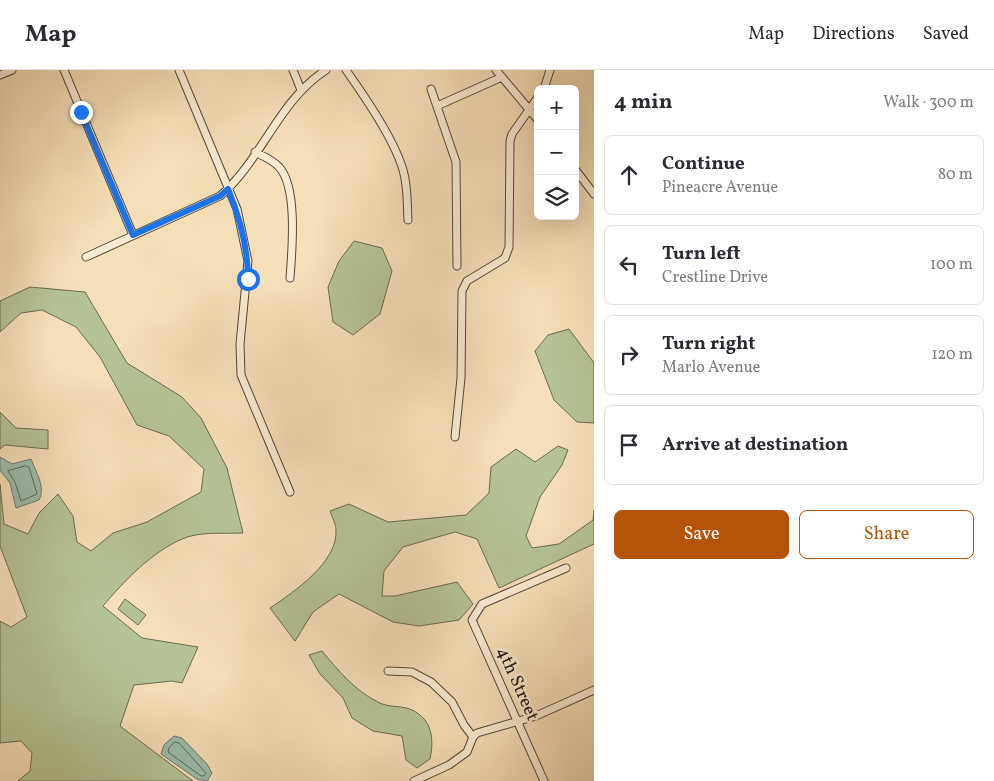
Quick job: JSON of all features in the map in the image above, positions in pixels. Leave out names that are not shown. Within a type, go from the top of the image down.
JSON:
[{"type":"street","points":[[0,73],[12,70]]},
{"type":"street","points":[[64,70],[133,235]]},
{"type":"street","points":[[179,70],[237,209],[248,261],[240,344],[241,373],[290,492]]},
{"type":"street","points":[[293,70],[301,90]]},
{"type":"street","points":[[86,257],[220,196],[236,182],[301,90],[326,70]]},
{"type":"street","points":[[346,70],[367,100],[398,157],[406,186],[408,220]]},
{"type":"street","points":[[496,70],[534,116]]},
{"type":"street","points":[[545,85],[550,70]]},
{"type":"street","points":[[437,106],[502,77]]},
{"type":"street","points":[[430,88],[457,173],[458,266]]},
{"type":"street","points":[[455,437],[461,378],[462,291],[467,281],[505,258],[508,247],[510,142],[512,134],[534,103]]},
{"type":"street","points":[[256,152],[279,167],[290,191],[293,240],[290,278]]},
{"type":"street","points":[[579,174],[594,194]]},
{"type":"street","name":"4th Street","points":[[544,781],[472,620],[478,607],[486,602],[566,568]]},
{"type":"street","points":[[388,671],[412,672],[431,682],[452,702],[464,725],[473,737]]},
{"type":"street","points":[[414,781],[449,765],[467,752],[473,737],[477,733],[518,722],[594,690]]},
{"type":"green space","points":[[354,241],[382,248],[392,271],[380,314],[353,335],[333,322],[328,287],[339,261]]},
{"type":"green space","points":[[30,287],[85,292],[127,363],[182,397],[201,418],[227,468],[243,533],[212,533],[189,536],[182,539],[149,559],[103,606],[142,638],[198,647],[182,683],[172,681],[134,685],[120,726],[193,781],[18,781],[30,771],[32,753],[21,741],[0,743],[0,621],[11,627],[27,617],[0,546],[0,484],[4,524],[28,534],[39,513],[58,494],[73,516],[77,542],[91,551],[113,533],[147,522],[201,492],[204,469],[169,436],[137,425],[100,357],[76,327],[42,310],[21,313],[0,332],[0,301]]},
{"type":"green space","points":[[569,329],[594,363],[594,423],[577,422],[554,400],[535,351],[548,335]]},
{"type":"green space","points":[[0,412],[16,428],[48,430],[48,449],[5,445],[0,449]]},
{"type":"green space","points":[[558,446],[568,450],[562,465],[540,497],[526,536],[532,548],[559,544],[593,520],[594,510],[594,544],[499,588],[477,539],[455,532],[403,547],[384,571],[382,596],[395,596],[457,582],[473,604],[459,620],[419,626],[393,622],[339,594],[313,612],[295,641],[270,608],[291,594],[313,575],[330,553],[335,542],[336,530],[330,511],[349,504],[388,522],[466,515],[489,493],[491,467],[516,449],[535,462]]},
{"type":"green space","points":[[125,599],[146,615],[138,625],[118,609]]},
{"type":"green space","points":[[322,651],[347,680],[362,692],[382,704],[412,710],[424,719],[432,738],[430,759],[417,768],[406,760],[402,736],[373,731],[352,718],[343,698],[320,674],[309,655]]},
{"type":"water","points":[[0,457],[12,464],[31,459],[41,485],[39,500],[16,508],[10,483],[0,470]]},
{"type":"water","points":[[174,736],[182,738],[207,764],[212,773],[207,781],[197,779],[161,754],[164,745]]},
{"type":"route","points":[[81,112],[133,235],[220,196],[228,189],[237,209],[244,240],[248,261],[248,279]]}]
